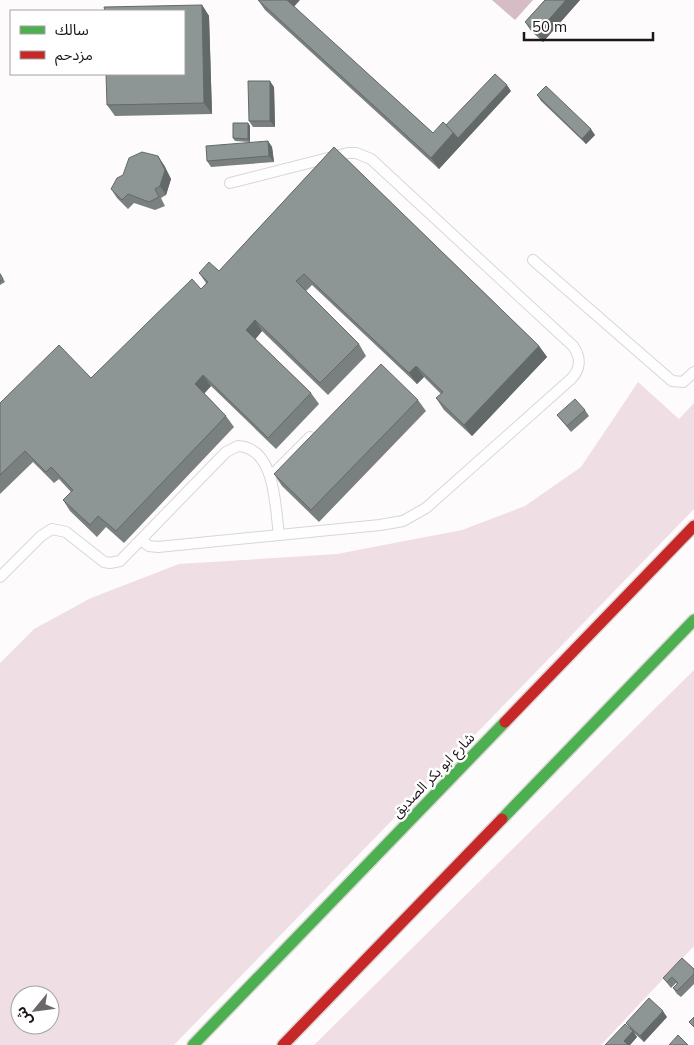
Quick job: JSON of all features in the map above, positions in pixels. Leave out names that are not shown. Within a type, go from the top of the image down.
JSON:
[{"type":"main road","name":"شارع ابو بكر الصديق","points":[[193,1045],[694,526]]},
{"type":"main road","points":[[283,1045],[694,620]]},
{"type":"lane","points":[[141,540],[149,546],[158,547],[380,525],[403,521],[420,513],[571,379],[578,369],[578,357],[573,346],[377,164],[364,156],[348,154],[230,183]]},
{"type":"lane","points":[[533,260],[672,381],[683,382],[694,372]]},
{"type":"lane","points":[[271,476],[318,429]]},
{"type":"lane","points":[[0,577],[41,536],[52,529],[66,532],[98,558],[110,563],[120,561],[230,449],[243,446],[253,450],[264,463],[271,476],[279,534]]},
{"type":"shaded area","points":[[492,0],[533,0],[515,20]]},
{"type":"shaded area","points":[[638,382],[679,419],[694,403],[694,509],[174,1045],[0,1045],[0,663],[34,629],[91,598],[179,564],[337,554],[462,530],[525,506],[581,467]]},
{"type":"shaded area","points":[[694,670],[694,946],[601,1045],[314,1045]]},
{"type":"building","points":[[258,0],[287,0],[433,133],[443,122],[454,132],[431,158]]},
{"type":"building","points":[[545,0],[566,0],[537,33],[525,22]]},
{"type":"building","points":[[202,5],[204,103],[107,105],[106,75],[185,75],[185,10],[105,10],[104,7]]},
{"type":"building","points":[[495,74],[507,85],[458,138],[446,125]]},
{"type":"building","points":[[248,81],[270,81],[270,121],[249,121]]},
{"type":"building","points":[[546,86],[591,129],[582,139],[537,95]]},
{"type":"building","points":[[233,123],[248,123],[248,139],[233,138]]},
{"type":"building","points":[[268,141],[269,156],[207,161],[206,146]]},
{"type":"building","points":[[334,147],[539,346],[464,425],[436,398],[443,392],[416,366],[409,373],[304,274],[296,281],[359,344],[320,383],[255,320],[246,330],[311,393],[268,438],[203,375],[195,384],[226,416],[116,531],[98,516],[90,525],[63,500],[73,490],[51,467],[46,472],[25,451],[0,475],[0,403],[59,345],[91,378],[192,279],[201,289],[208,282],[199,273],[209,262],[219,271]]},
{"type":"building","points":[[142,152],[158,156],[165,170],[160,186],[155,189],[159,197],[149,202],[128,194],[122,200],[111,189],[117,178],[123,175],[129,158]]},
{"type":"building","points":[[381,364],[418,400],[311,510],[274,474]]},
{"type":"building","points":[[575,399],[585,410],[567,426],[557,415]]},
{"type":"building","points":[[682,958],[694,969],[694,974],[677,991],[673,988],[678,983],[672,977],[667,982],[663,978]]},
{"type":"building","points":[[649,998],[663,1011],[640,1036],[626,1023]]},
{"type":"building","points":[[694,1017],[694,1027],[689,1022]]},
{"type":"building","points":[[625,1024],[633,1031],[624,1041],[628,1045],[605,1045]]},
{"type":"building","points":[[678,1035],[688,1045],[669,1045]]},
{"type":"traffic: fast","points":[[502,819],[694,620]]},
{"type":"traffic: fast","points":[[193,1045],[505,722]]},
{"type":"traffic: jam","points":[[505,722],[694,526]]},
{"type":"traffic: jam","points":[[283,1045],[502,819]]}]
